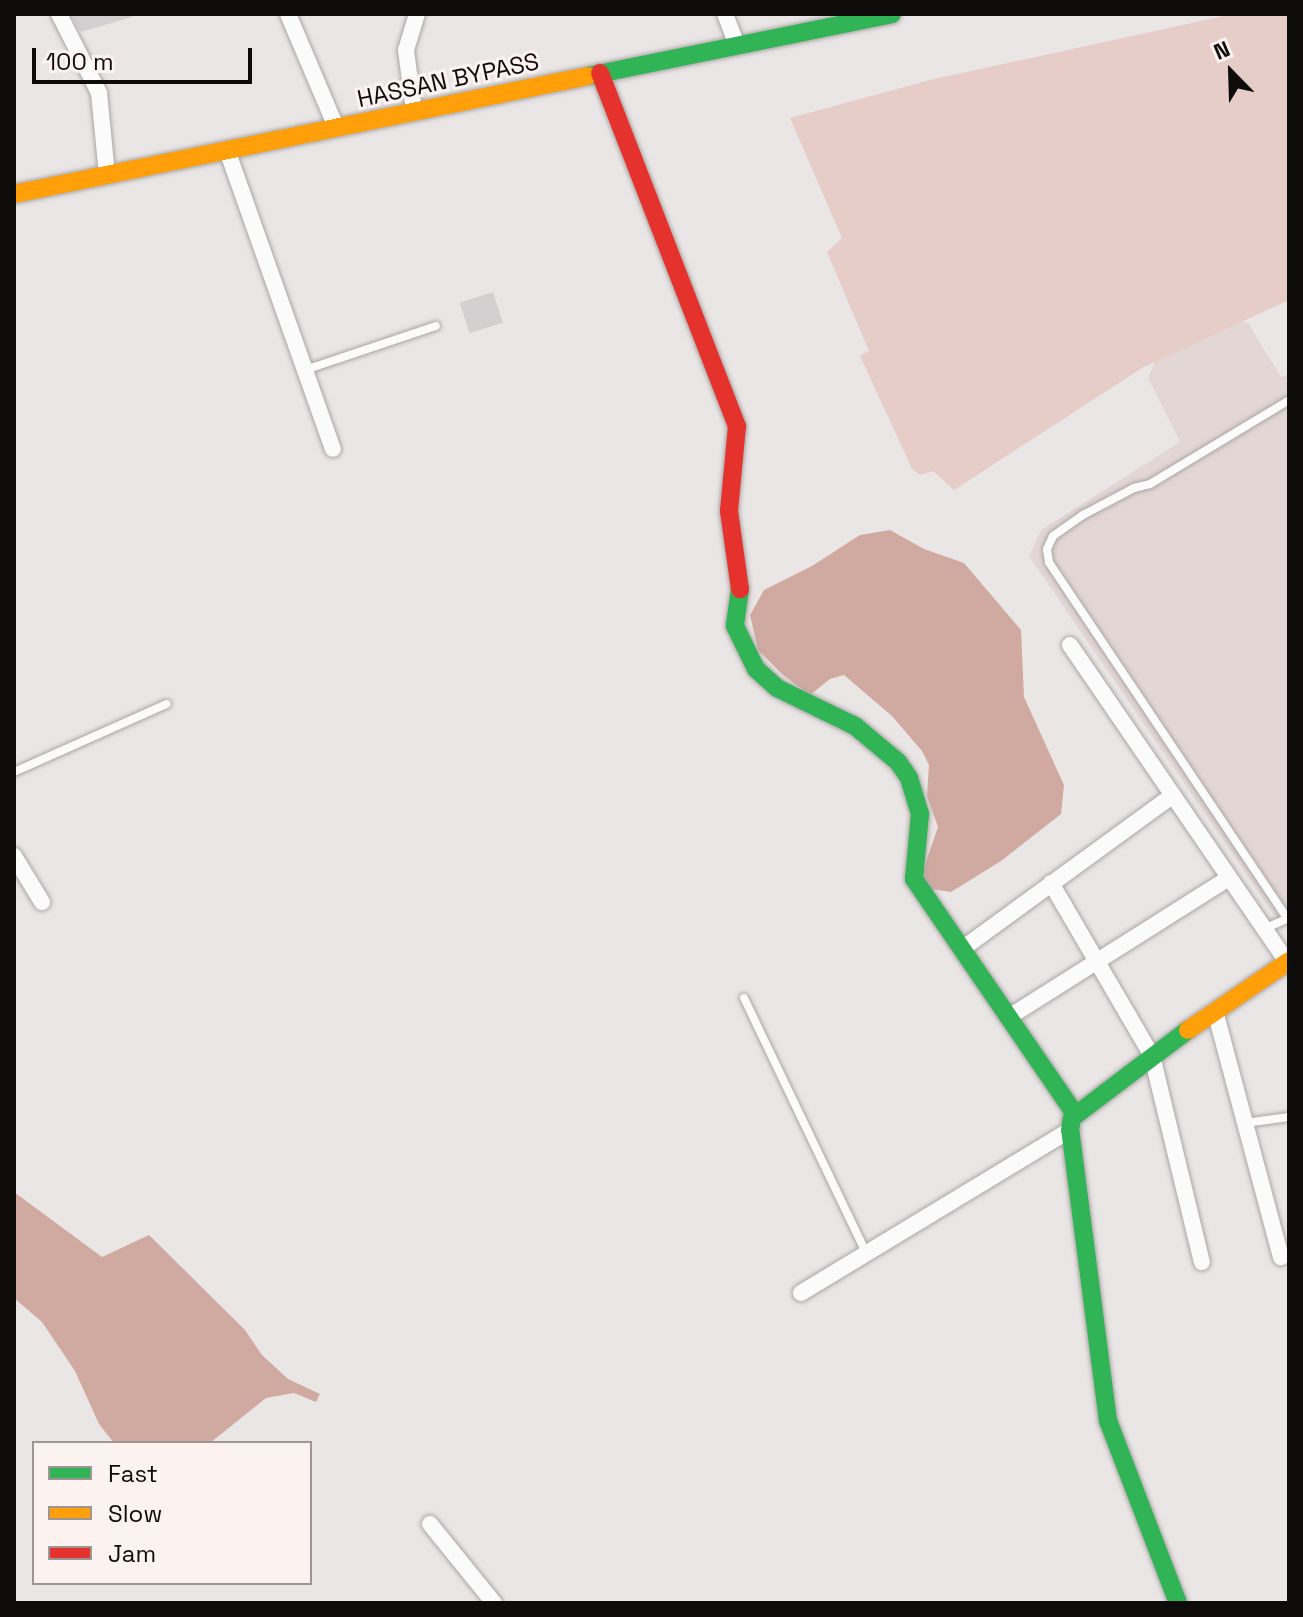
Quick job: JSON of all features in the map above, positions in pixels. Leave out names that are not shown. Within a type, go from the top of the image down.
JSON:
[{"type":"main road","name":"HASSAN BYPASS","points":[[14,194],[892,14]]},
{"type":"main road","points":[[600,73],[737,426],[729,511],[740,586],[735,626],[756,669],[777,688],[855,726],[898,762],[909,778],[920,814],[914,879],[1009,1017],[1073,1122],[1108,1421],[1178,1603]]},
{"type":"main road","points":[[1073,1122],[1152,1056],[1288,961]]},
{"type":"street","points":[[59,14],[99,93],[107,175]]},
{"type":"street","points":[[288,14],[336,127]]},
{"type":"street","points":[[414,111],[406,50],[417,14]]},
{"type":"street","points":[[725,14],[737,46]]},
{"type":"street","points":[[227,150],[333,449]]},
{"type":"street","points":[[1070,645],[1288,961]]},
{"type":"street","points":[[962,949],[1173,795]]},
{"type":"street","points":[[14,856],[42,902]]},
{"type":"street","points":[[1009,1017],[1229,878]]},
{"type":"street","points":[[1051,883],[1152,1056],[1202,1262]]},
{"type":"street","points":[[1215,1011],[1281,1257]]},
{"type":"street","points":[[801,1293],[1073,1122]]},
{"type":"street","points":[[430,1524],[494,1603]]},
{"type":"lane","points":[[305,370],[436,326]]},
{"type":"lane","points":[[1264,929],[1288,918],[1049,562],[1047,549],[1053,536],[1083,515],[1134,488],[1150,484],[1289,400]]},
{"type":"lane","points":[[14,772],[167,704]]},
{"type":"lane","points":[[744,998],[866,1253]]},
{"type":"lane","points":[[1245,1123],[1289,1117]]},
{"type":"shaded area","points":[[1233,14],[1289,14],[1289,300],[1142,368],[954,490],[933,471],[920,475],[912,469],[860,356],[869,351],[827,252],[842,238],[790,118],[934,79]]},
{"type":"shaded area","points":[[1234,319],[1248,323],[1281,377],[1289,374],[1289,916],[1279,922],[1029,556],[1041,530],[1180,442],[1148,378],[1157,357]]},
{"type":"shaded area","points":[[890,530],[924,549],[964,563],[1021,630],[1024,697],[1064,785],[1061,814],[1001,861],[951,892],[925,888],[920,879],[938,827],[927,796],[929,765],[922,751],[892,716],[844,675],[830,679],[810,695],[783,675],[758,650],[750,615],[764,590],[812,566],[860,535]]},
{"type":"shaded area","points":[[14,1192],[102,1257],[149,1235],[245,1330],[262,1355],[288,1379],[320,1394],[316,1402],[294,1393],[266,1398],[212,1441],[112,1441],[99,1424],[75,1371],[42,1322],[14,1298]]},
{"type":"building","points":[[71,14],[131,14],[132,17],[81,32]]},
{"type":"building","points":[[493,292],[503,322],[470,333],[460,303]]},
{"type":"traffic: fast","points":[[588,76],[892,14]]},
{"type":"traffic: fast","points":[[740,589],[735,626],[756,669],[777,688],[855,726],[898,762],[909,778],[920,814],[914,879],[1075,1114]]},
{"type":"traffic: fast","points":[[1178,1603],[1108,1421],[1070,1130],[1072,1118],[1188,1030]]},
{"type":"traffic: slow","points":[[14,194],[588,76]]},
{"type":"traffic: slow","points":[[1188,1030],[1289,961]]},
{"type":"traffic: jam","points":[[600,73],[737,426],[729,511],[740,589]]}]
